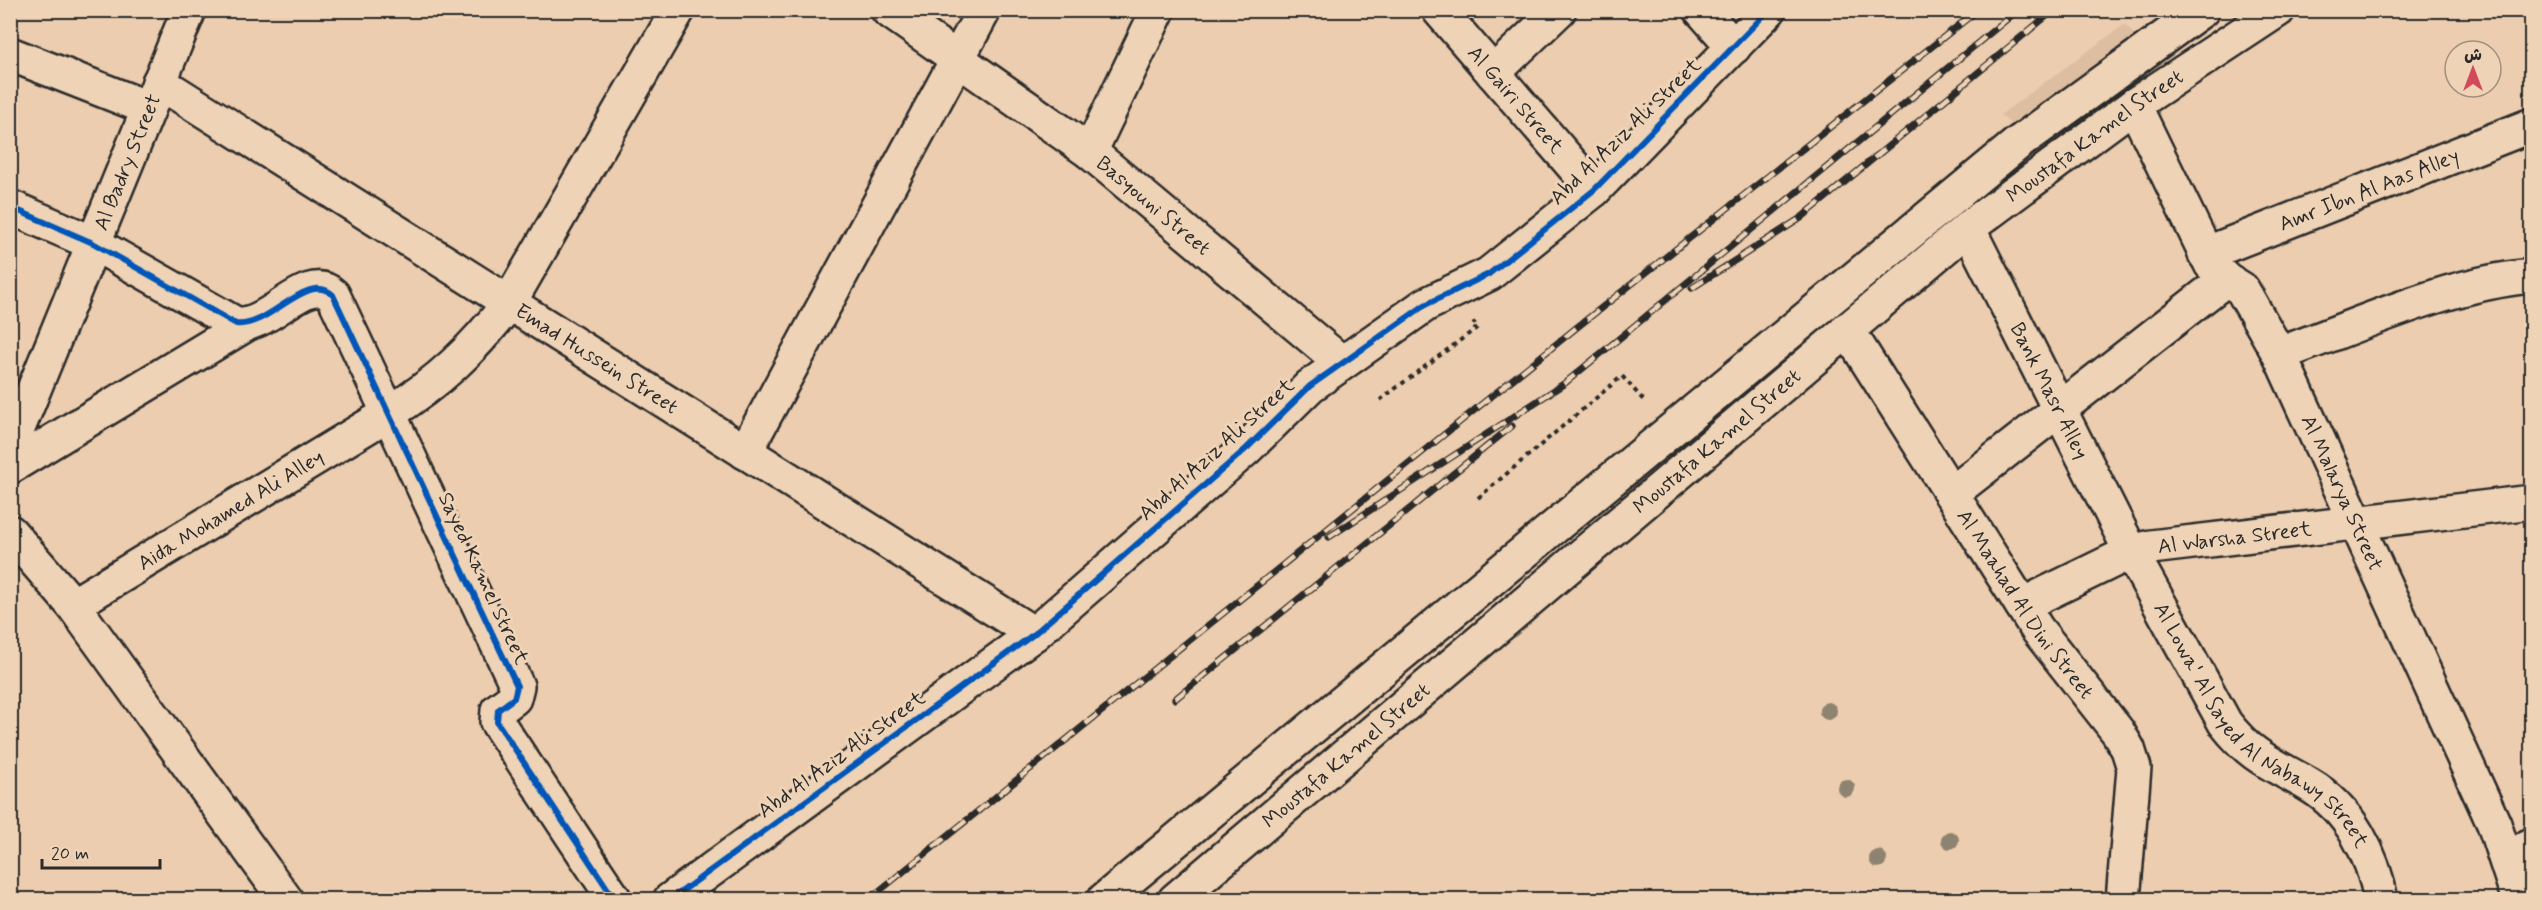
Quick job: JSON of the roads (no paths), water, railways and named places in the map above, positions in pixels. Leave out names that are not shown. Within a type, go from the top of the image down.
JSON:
[{"type":"street","name":"Al Badry Street","points":[[10,448],[189,10]]},
{"type":"street","name":"Aida Mohamed Ali Alley","points":[[73,605],[388,414],[428,388],[458,363],[509,303],[678,10]]},
{"type":"street","name":"Basyouni Street","points":[[888,10],[1090,152],[1341,362]]},
{"type":"street","points":[[745,452],[984,10]]},
{"type":"street","points":[[1090,152],[1158,10]]},
{"type":"street","name":"Al Gairi Street","points":[[1439,10],[1594,190]]},
{"type":"street","points":[[1493,73],[1559,10]]},
{"type":"street","points":[[1701,10],[1734,47]]},
{"type":"street","name":"Abd Al Aziz Ali Street","points":[[670,900],[1034,634],[1247,448],[1310,386],[1341,362],[1425,305],[1490,274],[1594,190],[1769,10]]},
{"type":"street","name":"Moustafa Kamel Street","points":[[1104,900],[1695,414],[2017,144],[2202,10]]},
{"type":"street","name":"Moustafa Kamel Street","points":[[1175,900],[1968,228],[2134,105],[2278,10]]},
{"type":"street","name":"Emad Hussein Street","points":[[10,54],[154,95],[509,303],[1034,634]]},
{"type":"street","name":"Al Malarya Street","points":[[2134,105],[2205,254],[2226,279],[2242,290],[2279,354],[2356,522],[2520,853],[2519,900]]},
{"type":"street","name":"Amr Ibn Al Aas Alley","points":[[2205,254],[2532,125]]},
{"type":"street","points":[[10,207],[93,243],[228,320],[245,325]]},
{"type":"street","name":"Bank Masr Alley","points":[[1968,228],[2131,552]]},
{"type":"street","points":[[2279,354],[2455,291],[2532,276]]},
{"type":"street","points":[[1951,494],[2226,279]]},
{"type":"street","name":"Sayed Kamel Street","points":[[245,325],[257,322],[314,287],[325,288],[333,295],[517,686],[514,698],[498,710],[497,722],[615,900]]},
{"type":"street","points":[[10,466],[245,325]]},
{"type":"street","name":"Al Maahad Al Dini Street","points":[[1847,329],[2022,605],[2051,648],[2118,732],[2128,749],[2134,768],[2134,788],[2123,900]]},
{"type":"street","points":[[1695,414],[1718,440]]},
{"type":"street","name":"Al Warsha Street","points":[[2022,605],[2131,552],[2356,522],[2532,502]]},
{"type":"street","points":[[10,532],[73,605],[286,900]]},
{"type":"street","name":"Al Lowa' Al Sayed Al Nabawy Street","points":[[2131,552],[2225,723],[2239,742],[2258,759],[2312,787],[2345,816],[2366,849],[2381,900]]},
{"type":"street","points":[[1406,650],[1433,680]]},
{"type":"street","points":[[1267,766],[1294,800]]},
{"type":"railway","points":[[868,900],[1576,328],[1978,10]]},
{"type":"railway","points":[[1329,537],[1565,383],[2018,10]]},
{"type":"railway","points":[[1692,288],[1801,218],[2054,10]]},
{"type":"railway","points":[[1175,699],[1512,426]]}]
